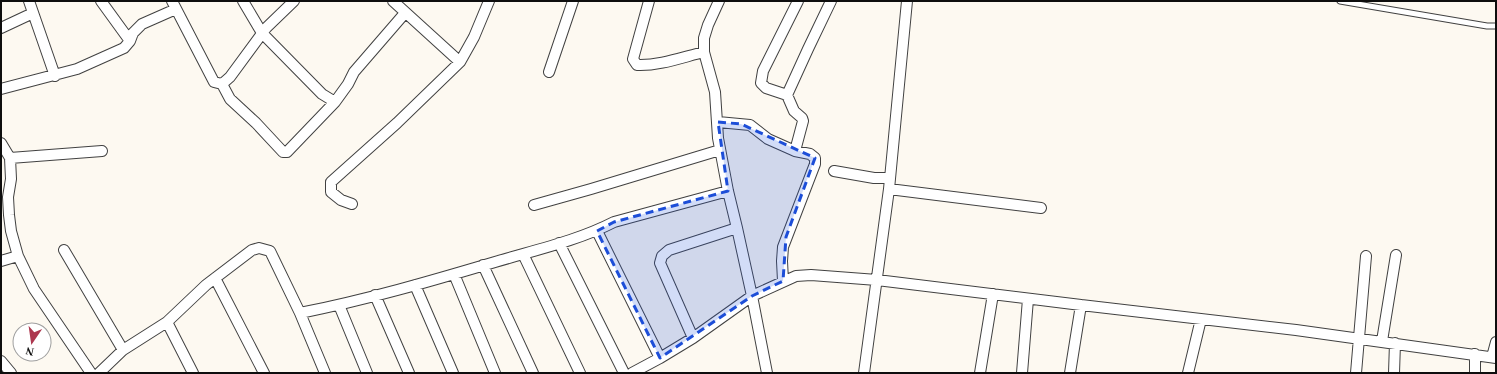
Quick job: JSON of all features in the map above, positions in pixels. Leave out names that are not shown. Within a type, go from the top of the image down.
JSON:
[{"type":"street","points":[[29,1],[55,76]]},
{"type":"street","points":[[102,1],[130,42]]},
{"type":"street","points":[[243,1],[262,33],[322,94],[335,102]]},
{"type":"street","points":[[222,84],[230,77],[262,33],[294,1]]},
{"type":"street","points":[[393,1],[460,62]]},
{"type":"street","points":[[352,204],[340,200],[331,192],[331,182],[397,123],[460,62],[474,37],[490,1]]},
{"type":"street","points":[[549,72],[573,1]]},
{"type":"street","points":[[649,1],[633,59],[637,65],[646,65],[704,52]]},
{"type":"street","points":[[719,1],[704,38],[704,52],[715,92],[720,150],[728,192],[752,296],[767,373]]},
{"type":"street","points":[[788,95],[766,88],[761,83],[761,77],[798,1]]},
{"type":"street","points":[[795,151],[803,122],[802,118],[794,111],[788,95],[808,49],[832,1]]},
{"type":"street","points":[[864,373],[878,280],[889,189],[907,1]]},
{"type":"street","points":[[1,89],[77,69],[124,48],[130,42],[133,33],[142,24],[174,5],[214,82],[222,84],[230,99],[256,123],[283,152],[287,152],[335,102],[348,84],[354,72],[405,13]]},
{"type":"street","points":[[1,28],[33,13]]},
{"type":"street","points":[[718,122],[750,125],[768,139],[795,151],[810,154],[815,158],[815,164],[783,247],[783,281]]},
{"type":"street","points":[[1,143],[10,158],[11,179],[8,197],[9,215],[11,231],[18,256],[34,289],[91,373]]},
{"type":"street","points":[[534,205],[591,190],[720,150]]},
{"type":"street","points":[[10,158],[102,151]]},
{"type":"street","points":[[834,172],[874,178],[890,178]]},
{"type":"street","points":[[889,189],[1041,208]]},
{"type":"street","points":[[300,313],[339,305],[454,274],[597,231],[614,222],[728,192]]},
{"type":"street","points":[[693,338],[660,263],[662,256],[669,250],[737,228]]},
{"type":"street","points":[[597,231],[660,358]]},
{"type":"street","points":[[559,243],[624,373]]},
{"type":"street","points":[[99,373],[124,350],[167,322],[215,278],[252,250],[259,248],[270,252],[274,259],[300,313],[325,373]]},
{"type":"street","points":[[64,250],[124,350]]},
{"type":"street","points":[[523,254],[580,373]]},
{"type":"street","points":[[1382,341],[1396,255]]},
{"type":"street","points":[[1,261],[18,256]]},
{"type":"street","points":[[1356,373],[1366,256]]},
{"type":"street","points":[[483,265],[533,373]]},
{"type":"street","points":[[454,274],[494,373]]},
{"type":"street","points":[[632,373],[693,338],[752,296],[796,276],[811,275],[878,280],[1359,338],[1494,357],[1496,342]]},
{"type":"street","points":[[215,278],[264,373]]},
{"type":"street","points":[[415,285],[452,373]]},
{"type":"street","points":[[980,373],[993,294]]},
{"type":"street","points":[[375,295],[409,373]]},
{"type":"street","points":[[1022,373],[1028,299]]},
{"type":"street","points":[[339,305],[367,373]]},
{"type":"street","points":[[1070,373],[1081,305]]},
{"type":"street","points":[[1188,373],[1201,319]]},
{"type":"street","points":[[167,322],[193,373]]},
{"type":"street","points":[[1394,373],[1395,343]]},
{"type":"street","points":[[1475,354],[1475,373]]},
{"type":"street","points":[[1,361],[11,373]]},
{"type":"lane","points":[[1340,1],[1487,26],[1496,26]]},
{"type":"highlighted area","points":[[718,122],[741,124],[815,158],[786,237],[783,281],[752,296],[660,358],[597,231],[614,222],[728,191]]}]
